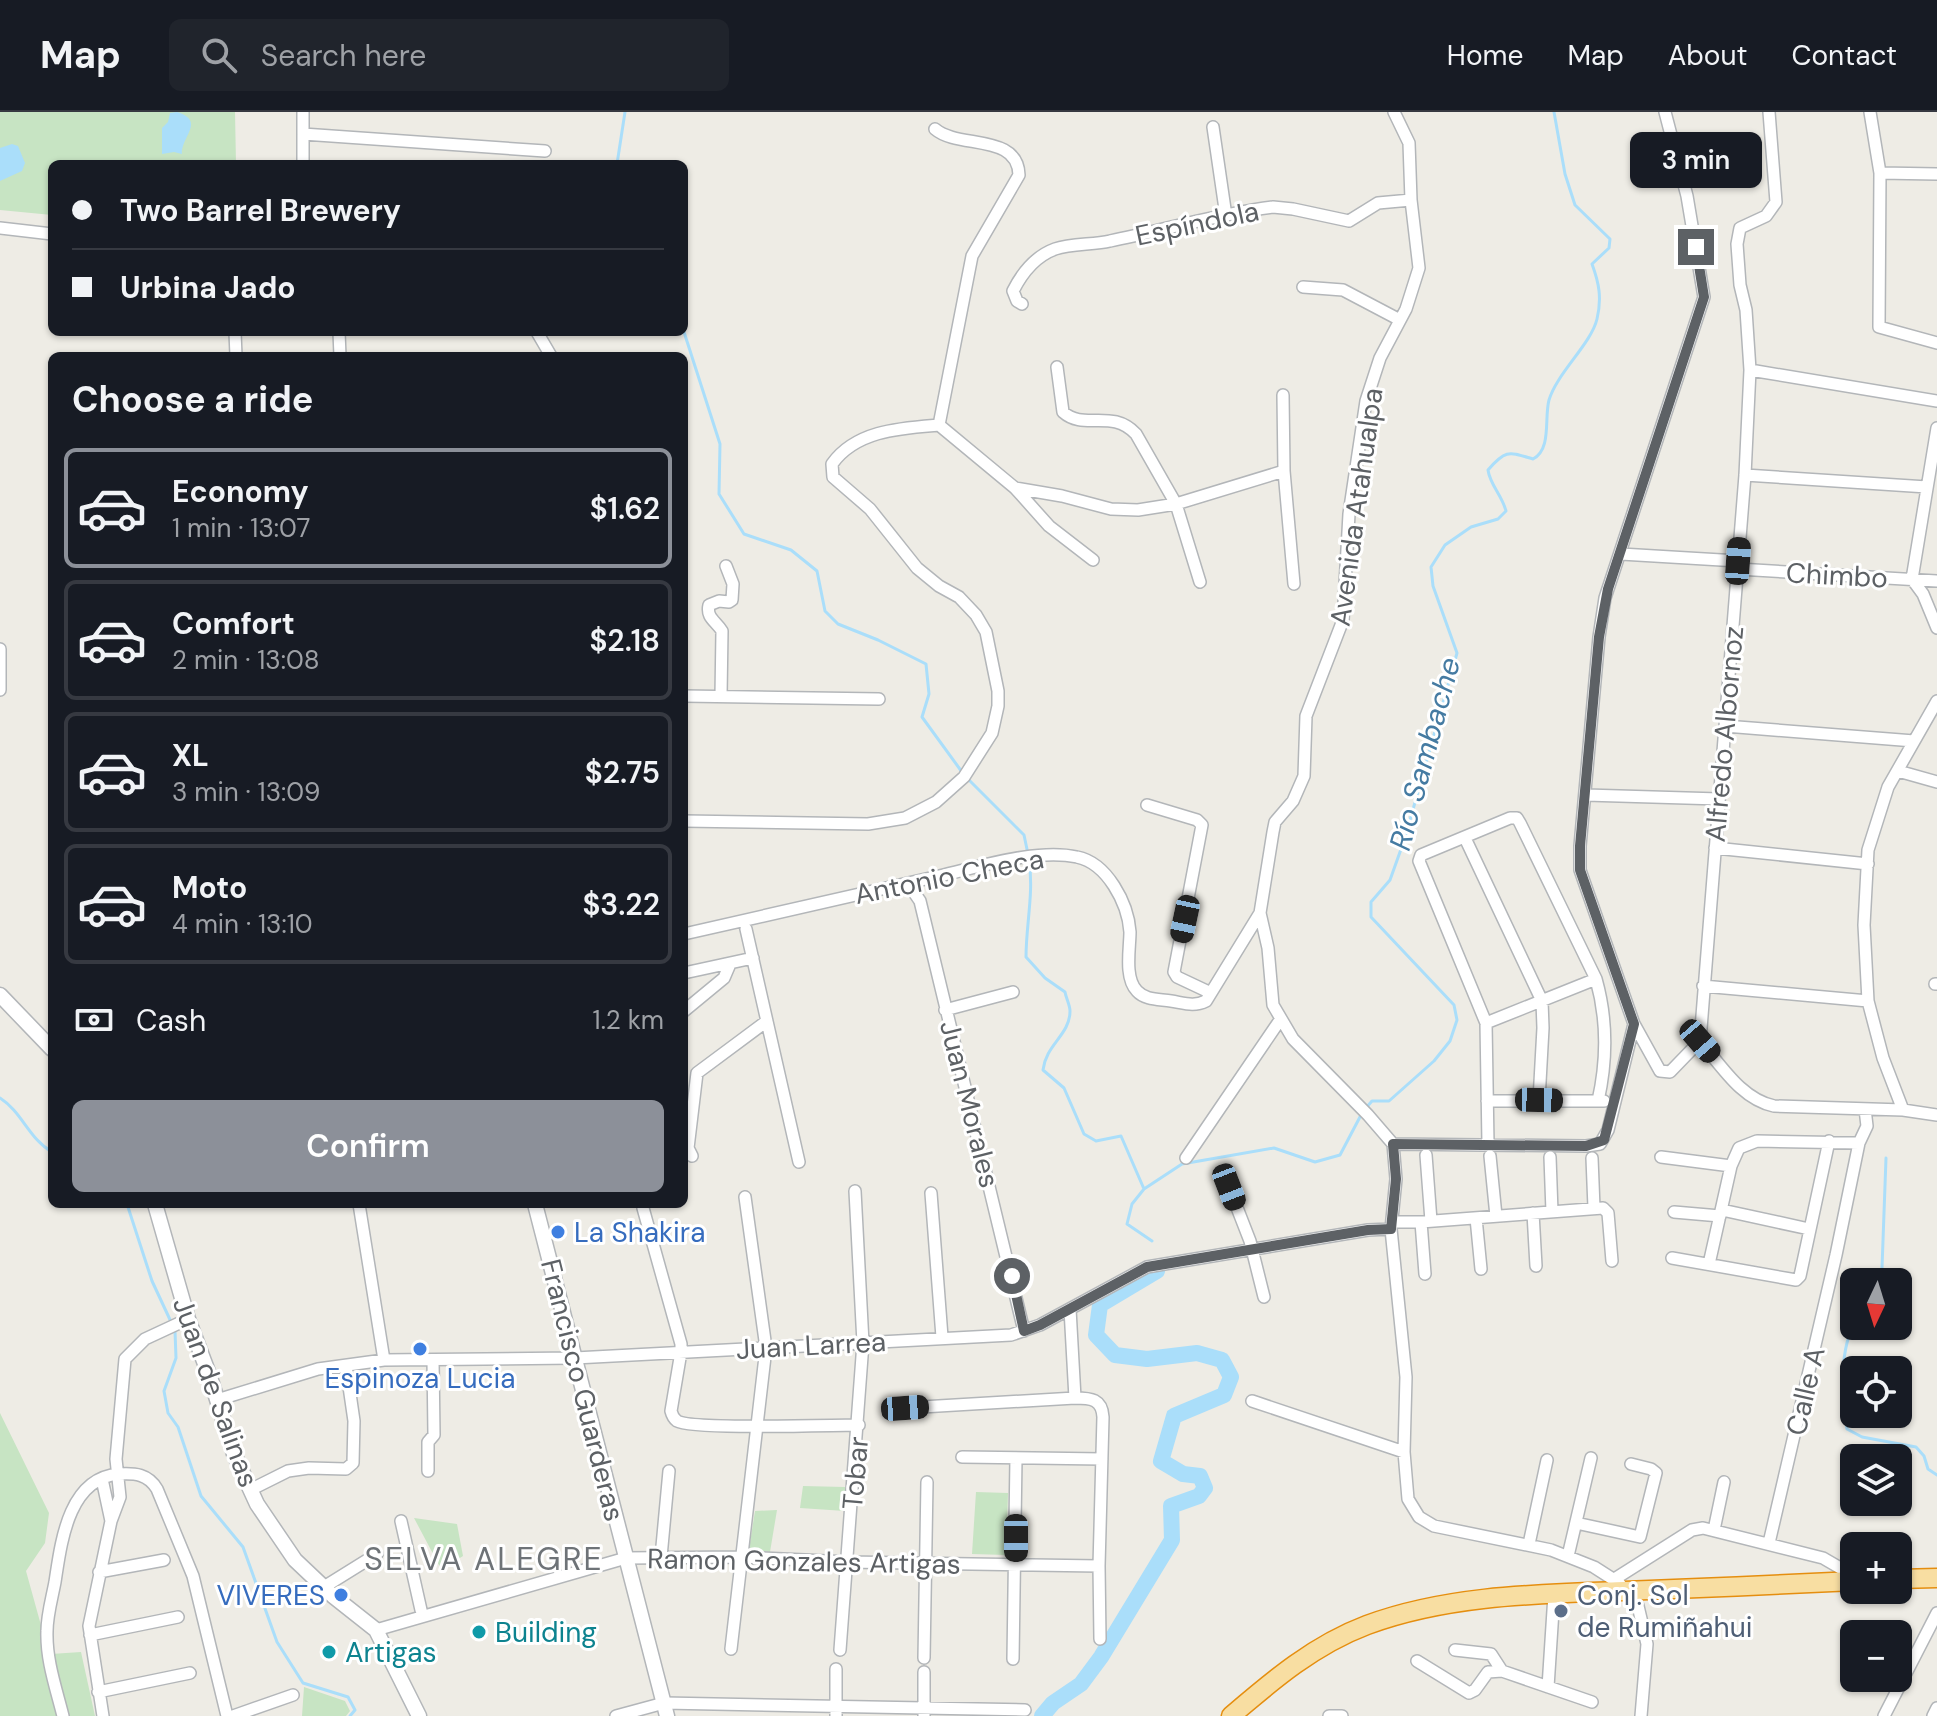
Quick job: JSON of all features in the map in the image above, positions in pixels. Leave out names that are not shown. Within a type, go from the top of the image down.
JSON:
[{"type":"highway","points":[[1231,1716],[1289,1667],[1332,1641],[1397,1615],[1455,1603],[1620,1586],[1840,1578]]},
{"type":"highway","points":[[1912,1579],[1937,1578]]},
{"type":"street","points":[[303,112],[303,160]]},
{"type":"street","name":"Avenida Atahualpa","points":[[1393,1144],[1293,1039],[1280,1020],[1273,1005],[1268,948],[1260,913],[1275,822],[1293,801],[1304,776],[1306,716],[1343,620],[1349,514],[1366,401],[1380,358],[1410,298],[1419,268],[1411,200],[1409,143],[1394,112]]},
{"type":"street","points":[[1665,112],[1687,196],[1704,297],[1605,598],[1599,637],[1580,870],[1634,1024],[1656,1066],[1663,1072],[1672,1070],[1700,1041],[1749,1097],[1761,1103],[1903,1110],[1937,1115]]},
{"type":"street","name":"Alfredo Albornoz","points":[[1700,1041],[1745,475],[1750,370],[1736,235],[1740,228],[1766,216],[1776,202],[1769,112]]},
{"type":"street","points":[[1870,112],[1880,173],[1879,327],[1937,343]]},
{"type":"street","points":[[1213,127],[1226,216]]},
{"type":"street","points":[[935,129],[951,139],[1003,149],[1019,165],[1019,175],[972,256],[939,425]]},
{"type":"street","points":[[303,134],[545,151]]},
{"type":"street","points":[[1880,173],[1937,174]]},
{"type":"street","name":"Espíndola","points":[[1022,304],[1017,301],[1013,291],[1017,283],[1041,256],[1058,247],[1094,244],[1273,207],[1349,221],[1378,203],[1411,200]]},
{"type":"street","points":[[0,228],[48,234]]},
{"type":"street","points":[[1303,287],[1343,290],[1400,320]]},
{"type":"street","points":[[1057,367],[1063,412],[1086,420],[1115,420],[1127,425],[1136,434],[1176,504],[1200,582]]},
{"type":"street","points":[[1750,370],[1937,401]]},
{"type":"street","points":[[1283,395],[1284,471],[1294,584]]},
{"type":"street","points":[[688,821],[886,823],[921,811],[956,785],[972,768],[992,733],[998,691],[986,632],[976,615],[959,597],[917,568],[870,509],[833,477],[832,464],[840,451],[885,430],[939,425],[1015,488],[1049,526],[1093,560]]},
{"type":"street","points":[[1937,428],[1912,579],[1923,594],[1937,628]]},
{"type":"street","points":[[1015,488],[1111,509],[1138,510],[1176,504],[1284,471]]},
{"type":"street","points":[[1745,475],[1927,487]]},
{"type":"street","name":"Chimbo","points":[[1621,554],[1937,581]]},
{"type":"street","points":[[721,696],[722,631],[708,616],[708,610],[713,602],[732,600],[733,584],[726,566]]},
{"type":"street","points":[[0,649],[0,690]]},
{"type":"street","points":[[688,696],[879,699]]},
{"type":"street","points":[[1903,1110],[1883,1058],[1868,1001],[1864,925],[1870,839],[1888,787],[1937,701]]},
{"type":"street","points":[[1725,726],[1914,741]]},
{"type":"street","points":[[1898,771],[1937,782]]},
{"type":"street","points":[[1586,795],[1719,799]]},
{"type":"street","points":[[1147,805],[1197,820],[1202,825],[1174,972],[1177,977],[1211,993],[1260,913]]},
{"type":"street","points":[[1487,1101],[1601,1101],[1603,1004],[1596,979],[1517,818],[1510,818],[1421,855],[1419,867],[1486,1023],[1487,1101],[1489,1150],[1496,1216]]},
{"type":"street","points":[[1465,838],[1542,1001],[1539,1100]]},
{"type":"street","points":[[1715,848],[1868,864]]},
{"type":"street","name":"Antonio Checa","points":[[688,933],[1005,862],[1060,854],[1085,859],[1108,878],[1126,912],[1130,979],[1136,990],[1147,997],[1193,1005],[1206,1001],[1211,993]]},
{"type":"street","name":"Juan Morales","points":[[904,884],[920,901],[1024,1331]]},
{"type":"street","points":[[746,929],[799,1162]]},
{"type":"street","points":[[688,972],[753,958]]},
{"type":"street","points":[[688,1008],[724,978],[730,964]]},
{"type":"street","points":[[1486,1023],[1596,979]]},
{"type":"street","points":[[1703,986],[1868,1001]]},
{"type":"street","points":[[945,1010],[1013,992]]},
{"type":"street","points":[[0,995],[48,1045]]},
{"type":"street","points":[[1186,1158],[1280,1020]]},
{"type":"street","points":[[692,1156],[688,1148],[697,1073],[767,1021]]},
{"type":"street","points":[[1634,1024],[1608,1130],[1600,1144],[1489,1150],[1393,1144],[1396,1179],[1392,1225],[1406,1377],[1404,1452],[1408,1499],[1419,1517],[1442,1528],[1529,1544],[1568,1556],[1594,1567],[1620,1586],[1638,1606],[1647,1644],[1641,1716]]},
{"type":"street","name":"Calle A","points":[[1769,1543],[1830,1285],[1854,1143],[1867,1126],[1865,1109]]},
{"type":"street","points":[[1672,1258],[1796,1280],[1800,1276],[1829,1141]]},
{"type":"street","points":[[1709,1264],[1731,1166],[1739,1148],[1750,1142],[1854,1143]]},
{"type":"street","points":[[1425,1274],[1426,1155]]},
{"type":"street","points":[[1550,1157],[1552,1212]]},
{"type":"street","points":[[1661,1157],[1731,1166]]},
{"type":"street","points":[[1592,1158],[1594,1208],[1603,1208],[1608,1213],[1612,1261]]},
{"type":"street","points":[[1229,1187],[1252,1249],[1264,1297]]},
{"type":"street","name":"Tobar","points":[[840,1650],[863,1343],[855,1191]]},
{"type":"street","points":[[931,1193],[942,1337]]},
{"type":"street","points":[[731,1649],[766,1348],[745,1197]]},
{"type":"street","name":"Juan de Salinas","points":[[156,1208],[188,1319],[234,1454],[250,1490],[295,1560],[376,1630],[419,1716]]},
{"type":"street","points":[[360,1208],[384,1360]]},
{"type":"street","name":"Francisco Guarderas","points":[[536,1208],[666,1709]]},
{"type":"street","points":[[643,1208],[681,1352],[671,1411],[674,1418],[680,1422],[859,1425]]},
{"type":"street","name":"Juan Larrea","points":[[217,1400],[302,1373],[384,1360],[575,1358],[1011,1335],[1040,1325],[1147,1267],[1392,1225],[1594,1208]]},
{"type":"street","points":[[1674,1212],[1721,1213],[1809,1229]]},
{"type":"street","points":[[1533,1213],[1536,1266]]},
{"type":"street","points":[[1476,1218],[1481,1269]]},
{"type":"street","points":[[1070,1309],[1075,1398]]},
{"type":"street","points":[[103,1716],[90,1635],[99,1572],[120,1497],[116,1474],[123,1366],[129,1354],[145,1339],[188,1319]]},
{"type":"street","points":[[428,1471],[428,1442],[434,1435],[433,1360]]},
{"type":"street","points":[[250,1490],[288,1471],[346,1469],[353,1463],[354,1421],[346,1366]]},
{"type":"street","points":[[905,1408],[1075,1398],[1091,1398],[1103,1407],[1100,1639]]},
{"type":"street","points":[[1252,1401],[1404,1452]]},
{"type":"street","points":[[962,1457],[1102,1459]]},
{"type":"street","points":[[1013,1659],[1016,1458]]},
{"type":"street","points":[[1568,1556],[1591,1458]]},
{"type":"street","points":[[1529,1544],[1547,1460]]},
{"type":"street","points":[[1576,1523],[1640,1537],[1656,1473],[1631,1464]]},
{"type":"street","points":[[661,1557],[669,1471]]},
{"type":"street","points":[[63,1716],[50,1665],[47,1630],[68,1520],[82,1494],[95,1482],[116,1474],[140,1474],[157,1489],[193,1576],[227,1716]]},
{"type":"street","points":[[102,1479],[111,1521]]},
{"type":"street","points":[[924,1658],[927,1482]]},
{"type":"street","points":[[1714,1530],[1724,1482]]},
{"type":"street","points":[[401,1521],[421,1610]]},
{"type":"street","points":[[1620,1586],[1692,1530],[1703,1528],[1823,1558],[1840,1569]]},
{"type":"street","points":[[324,1587],[377,1554]]},
{"type":"street","name":"Ramon Gonzales Artigas","points":[[376,1630],[626,1558],[742,1557],[1099,1566]]},
{"type":"street","points":[[99,1572],[164,1560]]},
{"type":"street","points":[[1548,1687],[1554,1595]]},
{"type":"street","points":[[1884,1716],[1937,1613]]},
{"type":"street","points":[[90,1635],[178,1617]]},
{"type":"street","points":[[1455,1650],[1491,1654],[1502,1671]]},
{"type":"street","points":[[1417,1661],[1469,1693],[1475,1690],[1488,1672],[1502,1671],[1592,1702]]},
{"type":"street","points":[[836,1669],[836,1711]]},
{"type":"street","points":[[924,1672],[924,1713]]},
{"type":"street","points":[[98,1692],[190,1673]]},
{"type":"street","points":[[233,1716],[293,1695]]},
{"type":"street","points":[[1933,1716],[1937,1708]]},
{"type":"street","points":[[616,1716],[666,1709],[924,1713],[1025,1710]]},
{"type":"street","points":[[1329,1716],[1342,1716]]},
{"type":"green space","points":[[0,112],[235,112],[236,160],[48,160],[48,215],[0,210]]},
{"type":"green space","points":[[0,1413],[49,1513],[45,1543],[26,1571],[47,1647],[51,1654],[81,1652],[95,1716],[0,1716]]},
{"type":"green space","points":[[803,1486],[845,1487],[845,1511],[800,1508]]},
{"type":"green space","points":[[976,1492],[1008,1493],[1006,1555],[972,1554]]},
{"type":"green space","points":[[777,1510],[770,1552],[749,1549],[755,1511]]},
{"type":"green space","points":[[414,1518],[457,1524],[463,1556],[440,1567]]},
{"type":"green space","points":[[304,1687],[345,1701],[350,1711],[346,1716],[302,1716]]},
{"type":"water","points":[[170,113],[186,116],[191,125],[182,154],[162,154],[162,128],[168,122]]},
{"type":"water","points":[[12,144],[18,146],[25,163],[22,171],[0,181],[0,148]]},
{"type":"waterway","points":[[618,160],[625,112]]},
{"type":"waterway","name":"Río Sambache","points":[[1365,1109],[1372,1101],[1389,1101],[1434,1061],[1450,1041],[1457,1020],[1454,1005],[1371,917],[1371,902],[1390,880],[1405,838],[1457,653],[1433,586],[1431,567],[1445,545],[1471,527],[1498,519],[1506,511],[1488,470],[1504,455],[1533,459],[1539,454],[1545,441],[1549,400],[1553,390],[1594,329],[1599,311],[1599,291],[1592,264],[1609,248],[1610,239],[1575,205],[1565,174],[1554,112]]},
{"type":"waterway","points":[[685,336],[720,444],[719,494],[744,534],[791,550],[817,571],[825,611],[838,624],[926,664],[929,694],[922,717],[962,772]]},
{"type":"waterway","points":[[967,778],[1024,835],[1028,854]]},
{"type":"waterway","points":[[1029,861],[1031,885],[1026,957],[1045,978],[1065,992],[1070,1011],[1066,1027],[1048,1053],[1043,1070],[1064,1088],[1084,1134],[1096,1141],[1121,1136],[1144,1189]]},
{"type":"waterway","points":[[0,1098],[48,1150]]},
{"type":"waterway","name":"Río Sambache","points":[[1152,1241],[1127,1224],[1132,1204],[1144,1189],[1182,1164],[1274,1148],[1315,1162],[1340,1155],[1361,1115]]},
{"type":"waterway","points":[[1882,1268],[1886,1158]]},
{"type":"waterway","points":[[128,1208],[152,1281],[172,1324]]},
{"type":"waterway","points":[[1042,1716],[1053,1703],[1081,1684],[1101,1657],[1172,1540],[1171,1506],[1199,1496],[1205,1488],[1200,1476],[1183,1474],[1161,1461],[1174,1416],[1224,1395],[1231,1377],[1222,1360],[1197,1353],[1147,1359],[1115,1355],[1096,1335],[1100,1305],[1157,1271]]},
{"type":"waterway","points":[[175,1331],[176,1358],[164,1391],[168,1413],[178,1427],[201,1496],[243,1547],[277,1642],[303,1683],[348,1697],[355,1710],[350,1716]]},
{"type":"waterway","points":[[1848,1340],[1843,1389],[1847,1429],[1862,1437],[1916,1447],[1924,1456],[1928,1469],[1937,1475]]},
{"type":"place","name":"La Shakira","points":[[558,1232]]},
{"type":"place","name":"Espinoza Lucia","points":[[420,1349]]},
{"type":"place","name":"VIVERES","points":[[341,1595]]},
{"type":"place","name":"Conj. Sol de Rumiñahui","points":[[1561,1611]]},
{"type":"place","name":"Building","points":[[479,1632]]},
{"type":"place","name":"Artigas","points":[[329,1652]]},
{"type":"district","name":"SELVA ALEGRE","points":[[484,1559]]},
{"type":"route","points":[[1012,1276],[1024,1331],[1147,1267],[1368,1230],[1391,1229],[1396,1179],[1393,1144],[1586,1146],[1600,1144],[1604,1140],[1634,1024],[1602,939],[1579,859],[1599,637],[1605,598],[1704,297],[1696,247]]}]
